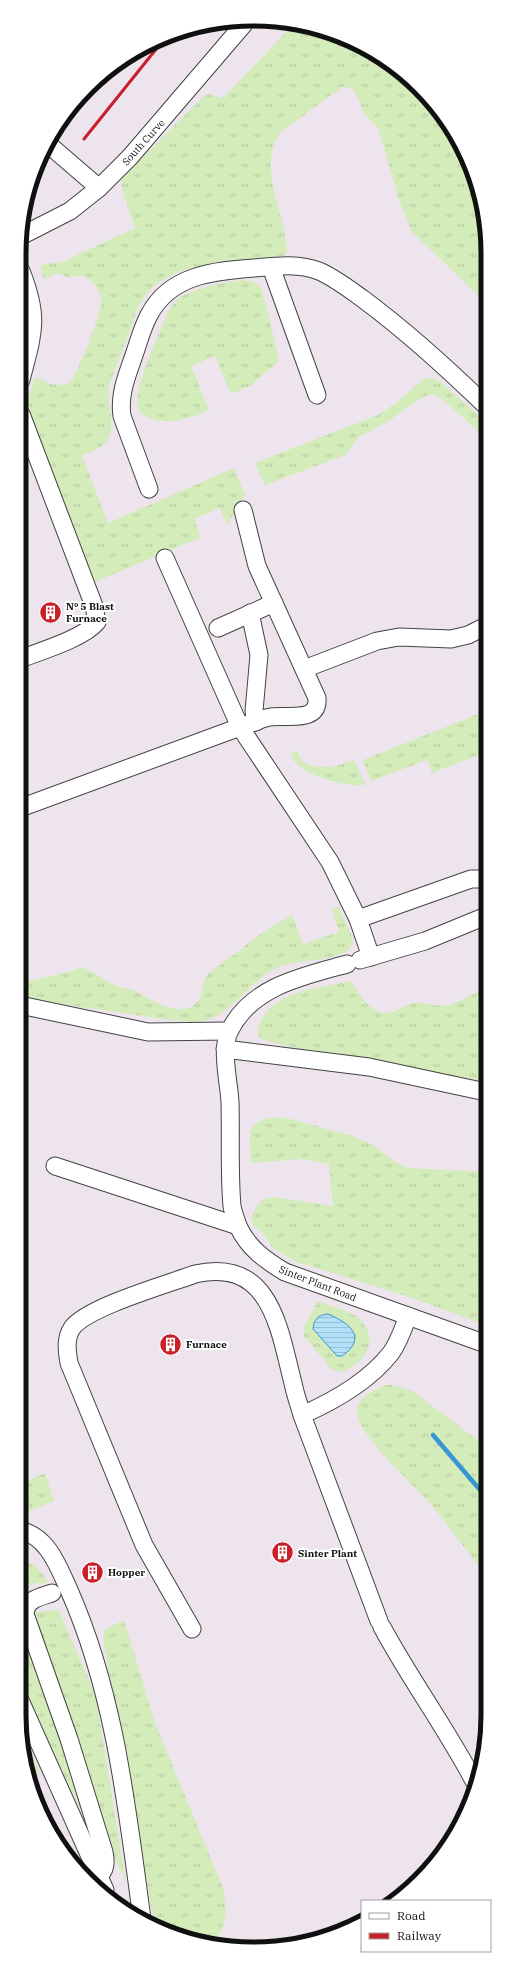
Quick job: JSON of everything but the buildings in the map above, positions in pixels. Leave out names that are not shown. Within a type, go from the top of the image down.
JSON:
[{"type":"lane","name":"South Curve","points":[[27,233],[70,211],[99,188],[130,157],[242,26]]},
{"type":"lane","points":[[52,147],[99,188]]},
{"type":"lane","points":[[149,489],[125,424],[120,404],[123,386],[148,316],[166,292],[187,279],[221,271],[291,265],[312,268],[343,285],[387,317],[460,380],[481,401]]},
{"type":"lane","points":[[271,267],[317,395]]},
{"type":"lane","points":[[26,284],[29,292],[34,321],[26,357]]},
{"type":"lane","points":[[26,427],[94,606],[97,622],[93,628],[79,635],[26,657]]},
{"type":"lane","points":[[26,806],[248,724],[279,715],[305,716],[313,712],[318,704],[317,698],[257,566],[243,510]]},
{"type":"lane","points":[[165,558],[248,724],[330,862],[358,919],[359,960]]},
{"type":"lane","points":[[218,628],[274,603]]},
{"type":"lane","points":[[248,724],[254,711],[259,654],[250,613]]},
{"type":"lane","points":[[304,669],[377,641],[399,637],[451,639],[468,635],[481,628]]},
{"type":"lane","points":[[358,919],[471,879],[481,879]]},
{"type":"lane","points":[[26,1006],[148,1032],[229,1031],[245,1009],[265,992],[293,980],[425,941],[481,918]]},
{"type":"lane","name":"Sinter Plant Road","points":[[229,1031],[225,1049],[230,1102],[232,1208],[238,1226],[247,1242],[258,1255],[285,1272],[481,1342]]},
{"type":"lane","points":[[225,1049],[369,1067],[481,1091]]},
{"type":"lane","points":[[55,1166],[238,1226]]},
{"type":"lane","points":[[192,1629],[159,1574],[144,1545],[69,1364],[67,1348],[68,1335],[83,1316],[100,1308],[195,1274],[209,1271],[232,1273],[255,1287],[272,1308],[282,1334],[293,1384],[302,1415],[380,1624],[394,1650],[454,1742],[472,1777]]},
{"type":"lane","points":[[302,1415],[342,1395],[378,1367],[391,1352],[400,1337],[408,1316]]},
{"type":"lane","points":[[26,1532],[36,1536],[43,1543],[56,1563],[79,1612],[104,1687],[115,1745],[141,1913]]},
{"type":"lane","points":[[26,1606],[33,1599],[52,1593]]},
{"type":"lane","points":[[26,1617],[69,1739],[104,1852],[106,1866],[99,1881]]},
{"type":"lane","points":[[26,1714],[97,1879]]},
{"type":"shaded area","points":[[239,26],[268,26],[298,30],[341,43],[367,56],[404,82],[425,103],[443,127],[464,166],[477,209],[481,239],[481,1729],[477,1759],[464,1802],[451,1828],[425,1865],[404,1886],[385,1900],[361,1900],[361,1915],[327,1930],[298,1938],[268,1942],[239,1942],[209,1938],[166,1925],[127,1904],[103,1886],[82,1865],[64,1841],[49,1815],[38,1788],[30,1759],[26,1729],[26,239],[30,209],[43,166],[64,127],[82,103],[103,82],[127,64],[166,43],[209,30]]},
{"type":"green space","points":[[289,29],[327,38],[354,49],[380,64],[404,82],[425,103],[443,127],[458,153],[469,180],[477,209],[481,239],[481,298],[412,232],[399,200],[379,130],[364,113],[354,90],[347,87],[342,87],[280,133],[273,147],[271,161],[272,177],[274,192],[286,239],[287,253],[283,256],[226,261],[185,270],[167,277],[152,288],[138,308],[109,385],[111,431],[102,446],[82,456],[108,523],[234,468],[245,495],[227,525],[220,508],[194,519],[201,537],[95,582],[32,420],[28,401],[35,377],[57,385],[71,382],[89,343],[100,310],[101,299],[98,290],[88,279],[78,276],[68,278],[59,273],[44,279],[40,267],[42,265],[62,262],[135,228],[121,186],[122,178],[205,95],[210,94],[219,98],[225,96]]},
{"type":"green space","points":[[242,280],[254,282],[262,289],[278,355],[277,363],[250,386],[231,394],[215,356],[191,366],[209,410],[195,416],[174,421],[159,421],[144,415],[140,412],[138,407],[137,399],[139,388],[148,360],[168,311],[177,300],[194,291],[210,286]]},
{"type":"green space","points":[[425,378],[433,378],[441,382],[481,418],[481,434],[447,403],[436,395],[428,395],[413,403],[389,421],[359,437],[345,455],[265,485],[255,463],[378,415],[395,404]]},
{"type":"green space","points":[[481,710],[481,754],[432,773],[427,760],[371,781],[363,760],[478,714]]},
{"type":"green space","points":[[297,751],[303,762],[315,767],[329,767],[354,760],[365,784],[350,785],[340,783],[311,773],[303,769],[293,759],[290,754]]},
{"type":"green space","points":[[339,907],[352,937],[353,942],[349,950],[331,957],[293,963],[275,969],[255,983],[228,1008],[208,1020],[195,1022],[170,1020],[26,999],[26,982],[68,972],[82,967],[115,985],[133,990],[166,1007],[183,1009],[190,1007],[197,1002],[201,996],[204,981],[208,974],[262,933],[292,915],[303,944],[339,932],[332,909]]},
{"type":"green space","points":[[350,981],[371,1007],[383,1013],[392,1012],[414,1003],[441,1006],[450,1005],[481,991],[481,1080],[295,1048],[270,1042],[259,1037],[258,1028],[260,1022],[273,1006],[282,999],[293,994]]},
{"type":"green space","points":[[275,1117],[291,1119],[349,1135],[372,1144],[395,1162],[407,1168],[481,1172],[481,1323],[403,1295],[294,1261],[272,1247],[262,1232],[254,1227],[251,1218],[262,1200],[275,1197],[333,1206],[329,1164],[301,1159],[251,1163],[251,1132],[253,1127],[265,1119]]},
{"type":"green space","points":[[318,1301],[356,1316],[368,1331],[370,1338],[369,1345],[364,1356],[354,1365],[342,1372],[331,1369],[304,1336],[303,1328]]},
{"type":"green space","points":[[384,1385],[393,1385],[412,1391],[481,1442],[481,1569],[428,1501],[386,1458],[365,1432],[359,1421],[357,1411],[360,1402],[367,1395]]},
{"type":"green space","points":[[45,1473],[54,1501],[26,1512],[26,1482]]},
{"type":"green space","points":[[26,1562],[37,1568],[49,1583],[26,1584]]},
{"type":"green space","points":[[59,1610],[96,1697],[126,1883],[117,1863],[36,1627],[34,1612]]},
{"type":"green space","points":[[124,1620],[155,1723],[223,1888],[226,1910],[222,1929],[216,1939],[180,1930],[154,1919],[103,1639],[105,1629]]},
{"type":"green space","points":[[26,1645],[31,1653],[84,1805],[85,1819],[26,1692]]},
{"type":"green space","points":[[29,1748],[40,1773],[34,1775]]},
{"type":"water","points":[[328,1314],[349,1326],[355,1337],[354,1343],[350,1349],[342,1356],[337,1356],[313,1329],[317,1318]]},
{"type":"waterway","points":[[433,1435],[481,1491]]},
{"type":"railway","points":[[84,139],[158,47]]},
{"type":"place","name":"Nº 5 Blast Furnace","points":[[50,612]]},
{"type":"place","name":"Furnace","points":[[170,1344]]},
{"type":"place","name":"Sinter Plant","points":[[282,1553]]},
{"type":"place","name":"Hopper","points":[[93,1572]]}]
